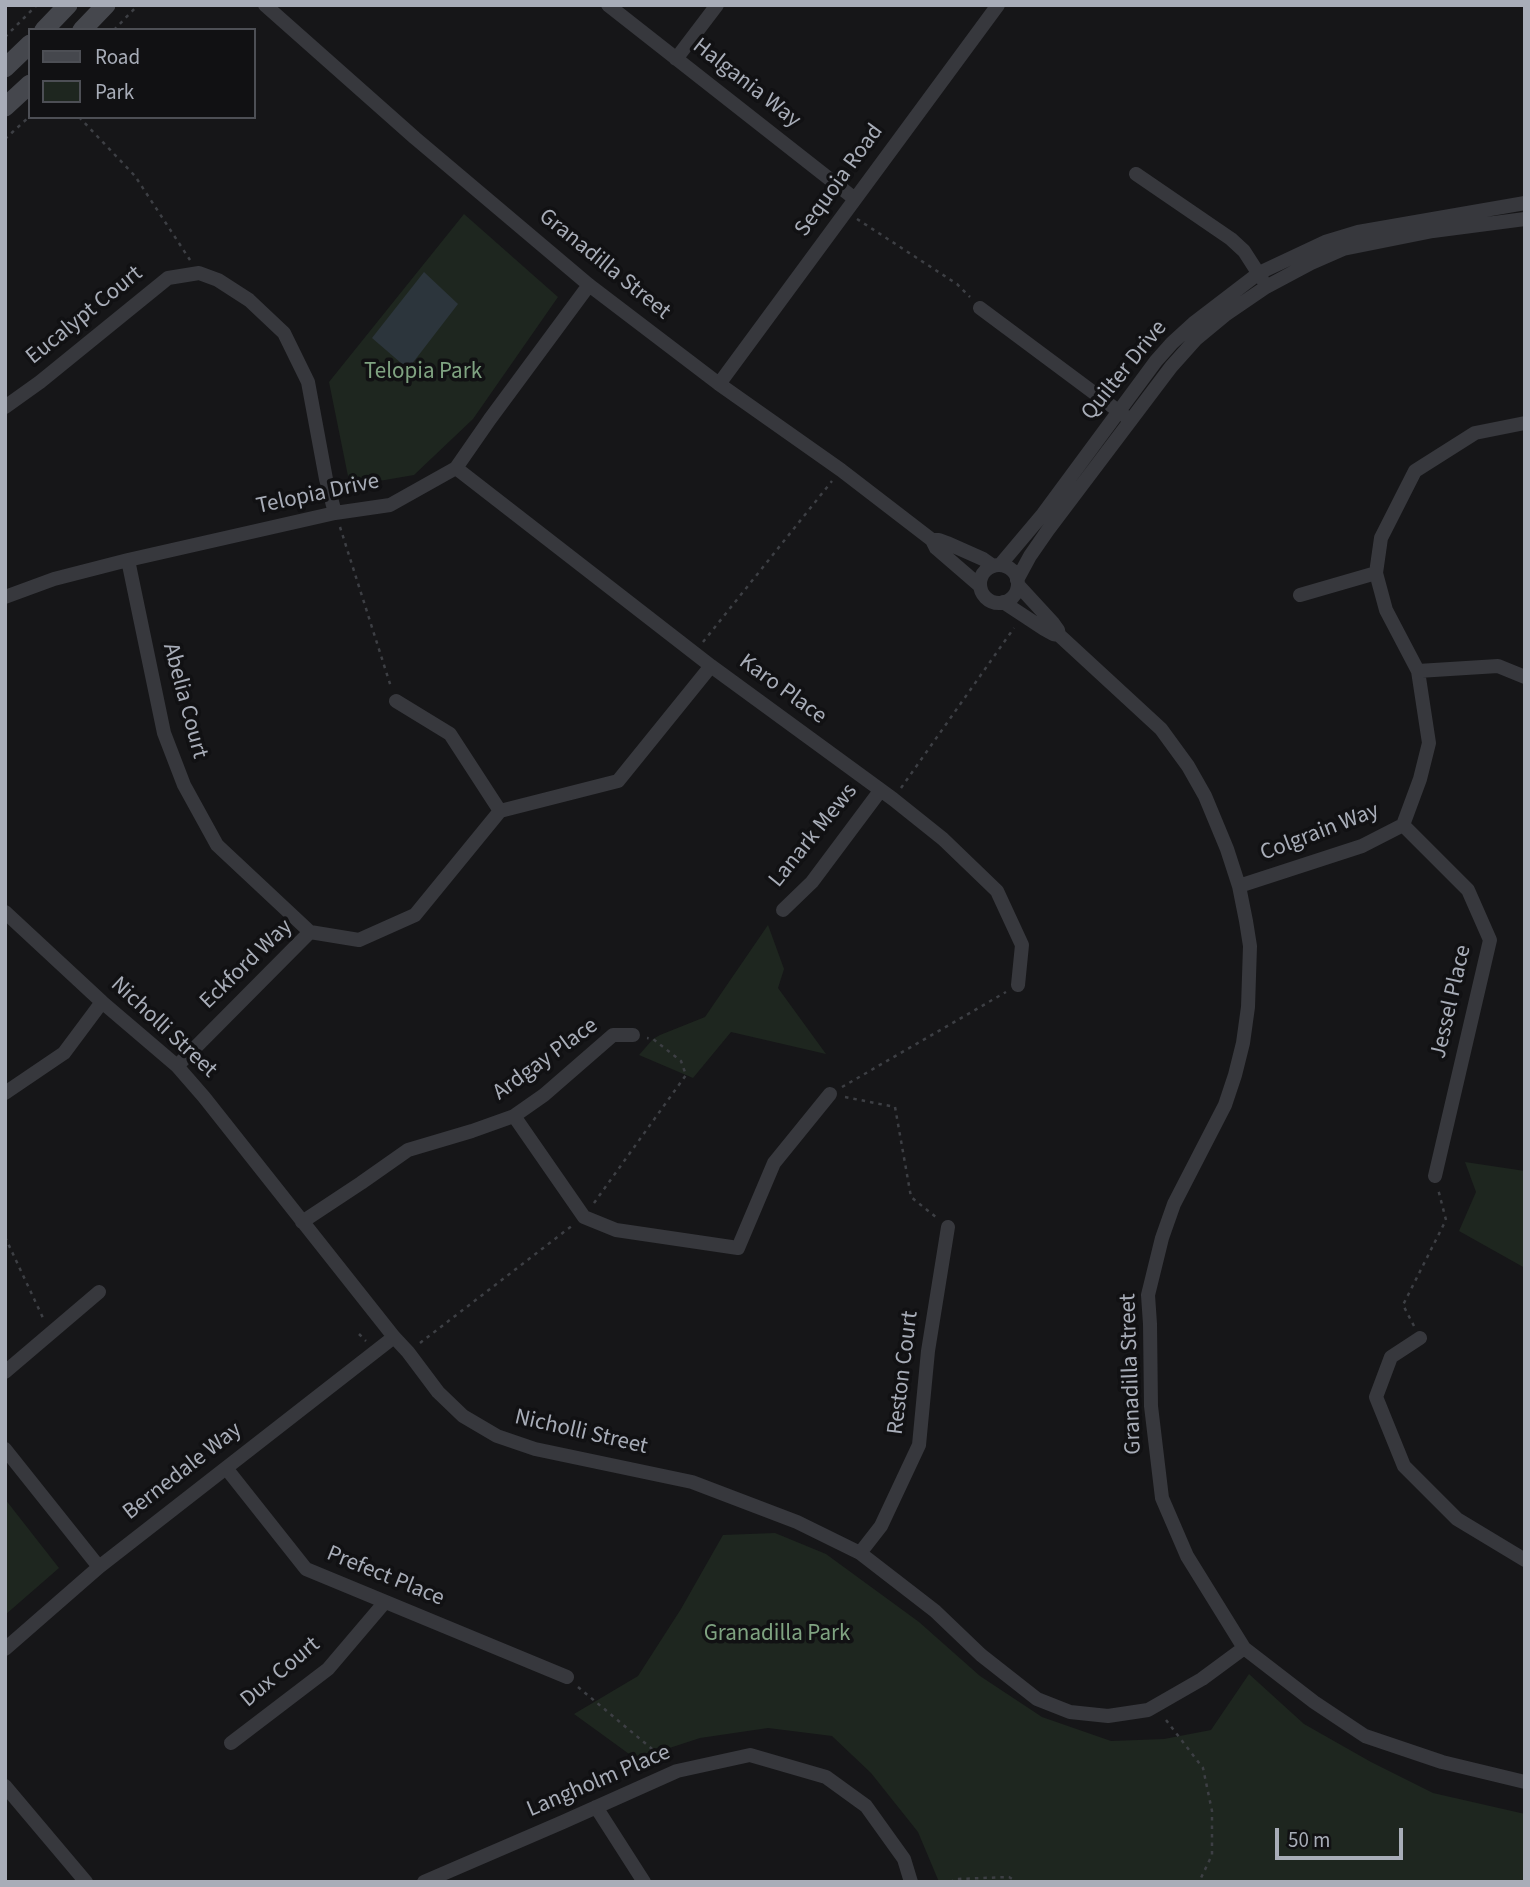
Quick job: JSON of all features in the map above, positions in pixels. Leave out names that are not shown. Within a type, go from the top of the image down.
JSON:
[{"type":"main road","points":[[46,28],[68,5]]},
{"type":"main road","points":[[84,28],[106,5]]},
{"type":"main road","points":[[5,68],[28,46]]},
{"type":"main road","points":[[8,100],[28,85]]},
{"type":"street","name":"Granadilla Street","points":[[265,5],[405,129],[589,285],[932,540],[936,548],[980,586]]},
{"type":"street","name":"Halgania Way","points":[[608,5],[855,199]]},
{"type":"street","points":[[676,59],[717,5]]},
{"type":"street","name":"Sequoia Road","points":[[719,384],[998,5]]},
{"type":"street","points":[[1136,174],[1231,239],[1244,251],[1266,287]]},
{"type":"street","name":"Quilter Drive","points":[[1017,582],[1030,556],[1125,416],[1156,361],[1172,342],[1195,322],[1259,273],[1325,242],[1358,232],[1525,203]]},
{"type":"street","name":"Quilter Drive","points":[[996,565],[1043,514],[1125,416],[1196,339],[1266,287],[1343,249],[1433,231],[1525,219]]},
{"type":"street","points":[[199,273],[218,280],[249,300],[284,333],[309,382],[326,479],[335,513]]},
{"type":"street","name":"Eucalypt Court","points":[[5,407],[40,382],[168,278],[199,273]]},
{"type":"street","name":"Telopia Drive","points":[[5,597],[54,579],[128,560],[335,513],[390,505],[456,468],[589,285]]},
{"type":"street","points":[[980,308],[1125,416]]},
{"type":"street","name":"Colgrain Way","points":[[1239,887],[1362,846],[1403,825],[1420,779],[1429,743],[1418,671],[1386,610],[1376,573],[1381,538],[1415,471],[1475,433],[1525,423]]},
{"type":"street","name":"Karo Place","points":[[456,468],[711,666],[943,839],[997,891],[1023,945],[1018,985]]},
{"type":"street","name":"Granadilla Street","points":[[932,540],[947,542],[996,565]]},
{"type":"street","name":"Abelia Court","points":[[128,560],[164,733],[184,785],[217,845],[310,932]]},
{"type":"street","points":[[996,565],[1011,569],[1017,582],[1014,595],[996,603],[984,596],[980,586],[983,573],[996,565]]},
{"type":"street","points":[[1300,595],[1376,573]]},
{"type":"street","name":"Granadilla Street","points":[[1017,582],[1053,623],[1059,635],[1161,729],[1188,766],[1205,796],[1227,849],[1239,887],[1250,946],[1248,1007],[1243,1043],[1225,1105],[1174,1204],[1147,1295],[1151,1406],[1162,1498],[1187,1556],[1244,1648],[1314,1702],[1365,1736],[1442,1762],[1525,1782]]},
{"type":"street","name":"Granadilla Street","points":[[1003,602],[1044,629],[1059,635]]},
{"type":"street","points":[[396,701],[450,734],[500,811],[618,781],[711,666]]},
{"type":"street","points":[[1418,671],[1498,666],[1525,677]]},
{"type":"street","name":"Lanark Mews","points":[[783,910],[812,882],[887,795]]},
{"type":"street","name":"Eckford Way","points":[[177,1066],[310,932],[359,940],[415,915],[500,811]]},
{"type":"street","name":"Jessel Place","points":[[1403,825],[1468,890],[1490,940],[1435,1176]]},
{"type":"street","name":"Nicholli Street","points":[[5,912],[102,1002],[177,1066],[438,1392],[463,1416],[497,1436],[535,1449],[692,1482],[797,1522],[860,1553],[935,1611],[981,1655],[1037,1699],[1070,1712],[1108,1716],[1148,1710],[1202,1679],[1244,1648]]},
{"type":"street","points":[[5,1093],[64,1053],[102,1002]]},
{"type":"street","name":"Ardgay Place","points":[[302,1222],[408,1150],[514,1116],[544,1095],[612,1035],[633,1035]]},
{"type":"street","points":[[514,1116],[584,1217],[616,1230],[738,1248],[774,1163],[830,1094]]},
{"type":"street","name":"Reston Court","points":[[860,1553],[881,1527],[919,1446],[929,1351],[948,1227]]},
{"type":"street","points":[[5,1372],[99,1292]]},
{"type":"street","name":"Bernedale Way","points":[[5,1650],[99,1567],[394,1337]]},
{"type":"street","points":[[1420,1338],[1391,1357],[1376,1397],[1404,1466],[1457,1520],[1525,1560]]},
{"type":"street","points":[[5,1449],[99,1567]]},
{"type":"street","name":"Prefect Place","points":[[226,1468],[306,1569],[567,1677]]},
{"type":"street","name":"Dux Court","points":[[230,1743],[328,1669],[384,1602]]},
{"type":"street","name":"Langholm Place","points":[[431,1880],[677,1770],[750,1755],[826,1777],[866,1806],[904,1859],[911,1882]]},
{"type":"street","points":[[5,1786],[86,1882]]},
{"type":"street","points":[[596,1807],[644,1882]]},
{"type":"path","points":[[5,37],[37,5]]},
{"type":"path","points":[[116,28],[138,5]]},
{"type":"path","points":[[5,139],[28,118]]},
{"type":"path","points":[[81,119],[135,176],[199,273]]},
{"type":"path","points":[[846,211],[957,284],[980,308]]},
{"type":"path","points":[[694,653],[841,470]]},
{"type":"path","points":[[335,513],[396,701]]},
{"type":"path","points":[[887,795],[1023,615]]},
{"type":"path","points":[[830,1094],[1018,985]]},
{"type":"path","points":[[408,1352],[584,1217],[686,1075],[681,1061],[653,1039],[633,1035]]},
{"type":"path","points":[[830,1094],[895,1107],[911,1197],[948,1227]]},
{"type":"path","points":[[1420,1338],[1403,1305],[1446,1220],[1435,1176]]},
{"type":"path","points":[[5,1237],[50,1332]]},
{"type":"path","points":[[567,1677],[677,1770]]},
{"type":"path","points":[[1166,1720],[1203,1768],[1212,1811],[1212,1855],[1199,1882]]},
{"type":"path","points":[[950,1882],[957,1879],[1009,1877],[1017,1882]]},
{"type":"green space","name":"Telopia Park","points":[[464,214],[558,297],[473,419],[414,475],[350,486],[329,382]]},
{"type":"green space","points":[[768,925],[784,969],[778,988],[826,1054],[731,1032],[693,1078],[639,1055],[653,1039],[705,1017]]},
{"type":"green space","points":[[1465,1162],[1525,1171],[1525,1268],[1459,1231],[1476,1192]]},
{"type":"green space","points":[[5,1499],[59,1568],[5,1615]]},
{"type":"green space","name":"Granadilla Park","points":[[775,1533],[826,1554],[919,1622],[980,1676],[1042,1717],[1111,1741],[1164,1739],[1211,1730],[1249,1674],[1304,1724],[1371,1762],[1433,1793],[1525,1814],[1525,1882],[939,1882],[918,1832],[871,1773],[832,1736],[768,1728],[700,1738],[636,1759],[574,1714],[638,1676],[681,1609],[723,1535]]},
{"type":"shaded area","points":[[424,272],[458,304],[408,369],[372,338]]}]
